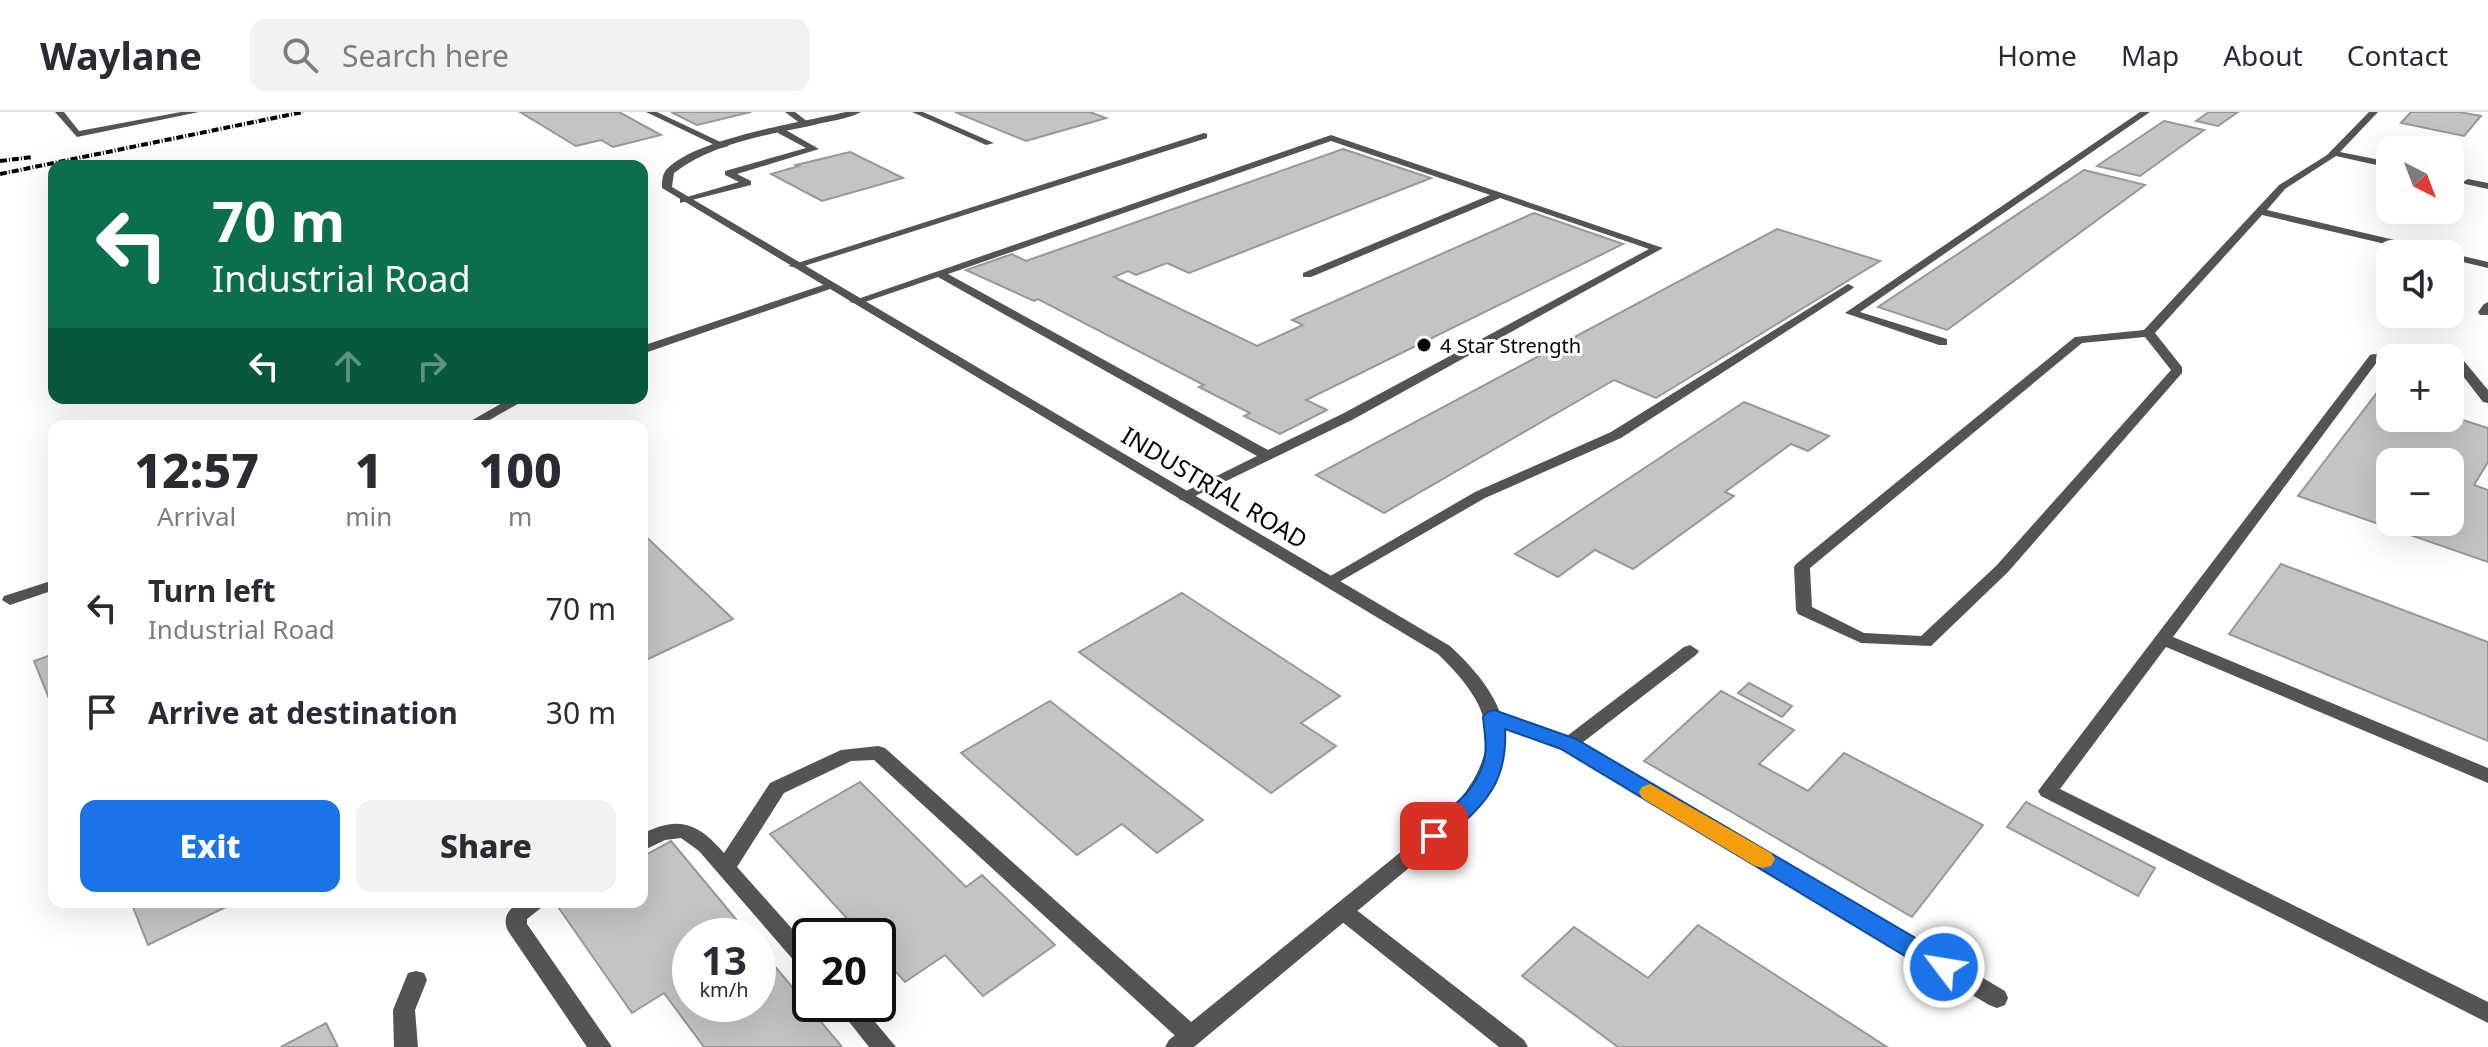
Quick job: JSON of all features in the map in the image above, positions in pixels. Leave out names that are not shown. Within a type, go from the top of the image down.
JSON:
[{"type":"street","points":[[59,112],[77,134],[195,112]]},
{"type":"street","points":[[650,112],[724,146]]},
{"type":"street","points":[[789,112],[808,125]]},
{"type":"street","points":[[781,131],[814,149],[728,173],[748,183],[684,201],[667,188],[666,180],[671,171],[698,154],[724,146],[781,131],[808,125],[857,112]]},
{"type":"street","points":[[916,112],[989,143]]},
{"type":"street","points":[[1943,342],[1851,313],[2146,112]]},
{"type":"street","points":[[2148,333],[2178,370],[2002,569],[1925,642],[1861,638],[1804,610],[1802,567],[2079,340],[2148,333],[2282,187],[2333,153],[2374,112]]},
{"type":"street","points":[[794,266],[1204,136]]},
{"type":"street","points":[[855,302],[1331,138],[1658,248],[1347,417],[1185,497]]},
{"type":"street","points":[[2333,153],[2376,162]]},
{"type":"street","points":[[2468,182],[2488,186]]},
{"type":"street","points":[[1307,275],[1499,195]]},
{"type":"street","name":"INDUSTRIAL ROAD","points":[[684,201],[1444,650],[1475,680],[1494,717],[1496,756],[1489,775],[1474,799],[1457,817],[1184,1042]]},
{"type":"street","points":[[2260,211],[2383,240]]},
{"type":"street","points":[[2464,259],[2488,265]]},
{"type":"street","points":[[939,273],[1268,456]]},
{"type":"street","points":[[648,348],[829,286]]},
{"type":"street","points":[[1328,582],[1480,495],[1616,435],[1848,287]]},
{"type":"street","points":[[2376,358],[2048,791],[2488,1013]]},
{"type":"street","points":[[2464,369],[2488,399]]},
{"type":"street","points":[[480,420],[510,404]]},
{"type":"street","points":[[10,600],[48,587]]},
{"type":"street","points":[[2163,639],[2488,776]]},
{"type":"street","points":[[1569,744],[1690,651]]},
{"type":"street","points":[[1494,717],[1569,744],[1997,998]]},
{"type":"street","points":[[725,868],[777,788],[848,755],[878,753],[1184,1042]]},
{"type":"street","points":[[648,840],[661,833],[684,830],[706,846],[792,944]]},
{"type":"street","points":[[526,908],[517,915],[516,925],[600,1047]]},
{"type":"street","points":[[1343,911],[1516,1047]]},
{"type":"street","points":[[406,1047],[404,1010],[416,980]]},
{"type":"street","points":[[862,1022],[884,1047]]},
{"type":"building","points":[[520,112],[619,112],[661,135],[613,147],[601,140],[576,146]]},
{"type":"building","points":[[671,112],[751,112],[697,125]]},
{"type":"building","points":[[955,112],[1090,112],[1106,118],[1026,141]]},
{"type":"building","points":[[2209,112],[2238,112],[2218,126],[2196,121]]},
{"type":"building","points":[[2411,112],[2459,112],[2481,116],[2464,136],[2401,123]]},
{"type":"building","points":[[2164,121],[2204,130],[2140,176],[2097,166]]},
{"type":"building","points":[[1343,149],[1431,178],[1189,273],[1167,263],[1136,275],[1128,271],[1114,277],[1257,346],[1303,325],[1292,320],[1534,213],[1623,244],[1306,400],[1327,410],[1280,434],[1244,416],[1250,413],[1199,387],[1204,385],[1038,299],[1034,301],[966,270],[1012,254],[1026,261]]},
{"type":"building","points":[[850,152],[903,178],[822,201],[771,174],[799,166],[796,165]]},
{"type":"building","points":[[2084,170],[2145,185],[1947,330],[1878,307]]},
{"type":"building","points":[[1777,229],[1880,261],[1656,398],[1614,380],[1384,513],[1316,475]]},
{"type":"building","points":[[2376,394],[2376,432],[2464,432],[2464,420],[2488,428],[2488,462],[2474,485],[2488,490],[2488,562],[2413,536],[2464,536],[2464,448],[2376,448],[2376,523],[2298,496]]},
{"type":"building","points":[[1744,402],[1829,436],[1808,451],[1791,444],[1725,492],[1734,496],[1633,569],[1595,550],[1558,577],[1515,554]]},
{"type":"building","points":[[648,539],[733,619],[648,659]]},
{"type":"building","points":[[2281,564],[2488,642],[2488,741],[2229,634]]},
{"type":"building","points":[[1182,593],[1340,696],[1301,723],[1336,746],[1271,793],[1079,652]]},
{"type":"building","points":[[48,656],[48,696],[34,661]]},
{"type":"building","points":[[1749,683],[1792,706],[1782,717],[1738,693]]},
{"type":"building","points":[[1721,691],[1794,730],[1759,764],[1808,791],[1844,753],[1983,825],[1912,917],[1644,761]]},
{"type":"building","points":[[1050,701],[1203,820],[1157,853],[1122,824],[1077,855],[961,753]]},
{"type":"building","points":[[860,782],[966,887],[982,875],[1055,945],[983,996],[945,955],[905,982],[896,972],[896,918],[847,918],[770,834]]},
{"type":"building","points":[[2026,802],[2155,868],[2138,896],[2007,827]]},
{"type":"building","points":[[671,841],[735,918],[672,918],[672,1004],[664,993],[632,1013],[559,908],[648,908],[648,854]]},
{"type":"building","points":[[133,908],[224,908],[148,945]]},
{"type":"building","points":[[1698,925],[1887,1047],[1618,1047],[1522,976],[1574,927],[1648,978]]},
{"type":"building","points":[[776,968],[792,987],[792,1022],[821,1022],[842,1047],[704,1047],[685,1022],[776,1022]]},
{"type":"building","points":[[326,1023],[338,1047],[281,1047]]},
{"type":"railway","points":[[68,160],[303,112]]},
{"type":"railway","points":[[0,161],[32,157]]},
{"type":"railway","points":[[0,174],[48,164]]},
{"type":"slow traffic","points":[[1650,792],[1763,859]]},
{"type":"place","name":"4 Star Strength","points":[[1424,345]]},
{"type":"route","points":[[1434,836],[1474,799],[1489,775],[1496,756],[1494,717],[1569,744],[1944,967]]}]
